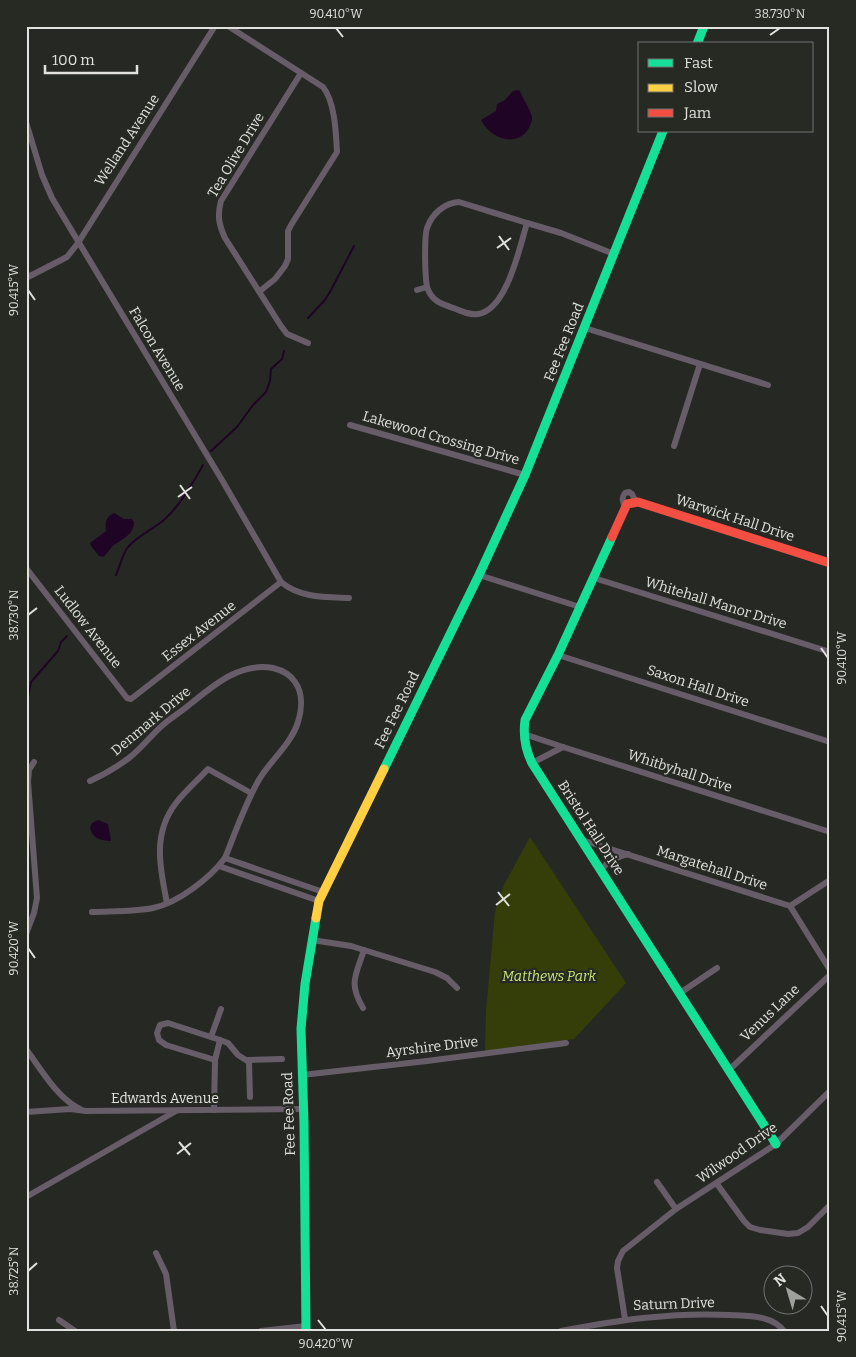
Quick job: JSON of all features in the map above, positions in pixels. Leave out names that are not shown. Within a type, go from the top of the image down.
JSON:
[{"type":"street","name":"Welland Avenue","points":[[26,278],[67,257],[78,243],[215,26]]},
{"type":"street","points":[[228,26],[323,87],[329,95],[336,138],[337,152],[288,231],[288,259],[285,266],[275,279],[260,291]]},
{"type":"street","points":[[698,42],[704,26]]},
{"type":"street","name":"Tea Olive Drive","points":[[301,72],[221,201],[218,213],[219,223],[226,238],[287,334],[308,343]]},
{"type":"street","name":"Falcon Avenue","points":[[26,122],[47,188],[281,582]]},
{"type":"street","name":"Fee Fee Road","points":[[306,1328],[302,1014],[319,901],[479,575],[525,475],[663,132]]},
{"type":"street","points":[[527,223],[509,280],[498,299],[488,311],[476,315],[470,314],[438,303],[429,293],[427,287],[426,230],[445,205],[459,202],[561,233],[614,254]]},
{"type":"street","points":[[417,290],[427,287]]},
{"type":"street","points":[[584,328],[768,385]]},
{"type":"street","points":[[674,446],[700,364]]},
{"type":"street","name":"Lakewood Crossing Drive","points":[[350,425],[525,475]]},
{"type":"street","name":"Warwick Hall Drive","points":[[631,503],[830,563]]},
{"type":"street","name":"Bristol Hall Drive","points":[[631,503],[525,720],[524,736],[526,748],[532,763],[776,1144]]},
{"type":"street","name":"Ludlow Avenue","points":[[26,568],[127,698],[131,699]]},
{"type":"street","points":[[479,575],[580,607]]},
{"type":"street","name":"Whitehall Manor Drive","points":[[594,578],[830,652]]},
{"type":"street","points":[[281,582],[295,592],[308,595],[350,598]]},
{"type":"street","name":"Essex Avenue","points":[[131,699],[281,582]]},
{"type":"street","name":"Saxon Hall Drive","points":[[558,655],[830,742]]},
{"type":"street","name":"Denmark Drive","points":[[90,781],[129,758],[164,724],[221,680],[236,672],[265,667],[284,672],[294,680],[300,692],[301,707],[289,741],[270,763],[251,793]]},
{"type":"street","name":"Whitbyhall Drive","points":[[524,736],[530,736],[830,832]]},
{"type":"street","points":[[532,763],[562,747]]},
{"type":"street","points":[[26,934],[37,898],[28,782],[29,770],[34,762]]},
{"type":"street","points":[[92,912],[154,908],[167,903],[182,896],[219,866],[251,793],[208,769],[176,802],[168,816],[160,840],[159,853],[167,903]]},
{"type":"street","name":"Margatehall Drive","points":[[582,840],[790,906]]},
{"type":"street","points":[[602,870],[612,859],[629,854]]},
{"type":"street","points":[[224,858],[322,892]]},
{"type":"street","points":[[219,866],[319,901]]},
{"type":"street","points":[[830,880],[790,906],[830,970]]},
{"type":"street","points":[[312,940],[351,946],[443,975],[458,988]]},
{"type":"street","points":[[363,1008],[355,993],[354,985],[364,950]]},
{"type":"street","points":[[680,993],[717,968]]},
{"type":"street","name":"Venus Lane","points":[[729,1070],[830,975]]},
{"type":"street","points":[[211,1037],[221,1009]]},
{"type":"street","points":[[215,1060],[166,1045],[159,1040],[157,1033],[160,1025],[168,1023],[228,1043],[238,1055],[250,1064],[250,1097]]},
{"type":"street","points":[[214,1110],[215,1060],[220,1040]]},
{"type":"street","name":"Ayrshire Drive","points":[[302,1075],[566,1043]]},
{"type":"street","points":[[26,1049],[60,1093],[74,1106],[86,1111]]},
{"type":"street","points":[[247,1060],[282,1059]]},
{"type":"street","name":"Wilwood Drive","points":[[625,1319],[618,1268],[623,1251],[676,1209],[776,1144],[830,1091]]},
{"type":"street","name":"Edwards Avenue","points":[[26,1112],[70,1110],[304,1109]]},
{"type":"street","points":[[26,1197],[178,1110]]},
{"type":"street","points":[[657,1182],[676,1209]]},
{"type":"street","points":[[717,1184],[744,1221],[750,1227],[760,1230],[788,1234],[798,1233],[808,1227],[830,1205]]},
{"type":"street","points":[[156,1254],[166,1274],[174,1331]]},
{"type":"street","name":"Saturn Drive","points":[[561,1331],[625,1319],[692,1314],[770,1320],[777,1323],[784,1331]]},
{"type":"street","points":[[58,1320],[75,1331]]},
{"type":"street","points":[[261,1331],[306,1328]]},
{"type":"green space","name":"Matthews Park","points":[[530,837],[626,983],[574,1039],[485,1051],[486,1011],[495,912],[504,885]]},
{"type":"shaded area","points":[[517,90],[520,91],[530,110],[532,121],[524,134],[517,138],[504,139],[490,132],[481,120],[496,111],[497,104]]},
{"type":"shaded area","points":[[114,513],[124,519],[132,519],[134,526],[127,536],[113,546],[103,557],[99,556],[90,543],[106,531],[106,520]]},
{"type":"shaded area","points":[[98,820],[108,824],[111,841],[100,839],[92,834],[90,827],[92,823]]},
{"type":"waterway","points":[[308,318],[325,300],[354,246]]},
{"type":"waterway","points":[[211,451],[237,427],[253,405],[266,392],[270,381],[271,369],[282,359],[284,351]]},
{"type":"waterway","points":[[116,575],[128,547],[136,539],[161,523],[171,513],[203,465]]},
{"type":"waterway","points":[[26,707],[31,682],[58,651],[61,642],[67,636]]},
{"type":"traffic: fast","points":[[698,42],[704,26]]},
{"type":"traffic: fast","points":[[384,769],[479,575],[525,475],[663,132]]},
{"type":"traffic: fast","points":[[612,537],[558,655],[525,720],[524,737],[526,747],[532,763],[776,1144]]},
{"type":"traffic: fast","points":[[306,1331],[301,1029],[305,984],[316,918]]},
{"type":"traffic: slow","points":[[316,918],[319,901],[384,769]]},
{"type":"traffic: jam","points":[[612,537],[627,504],[638,502],[830,563]]}]
